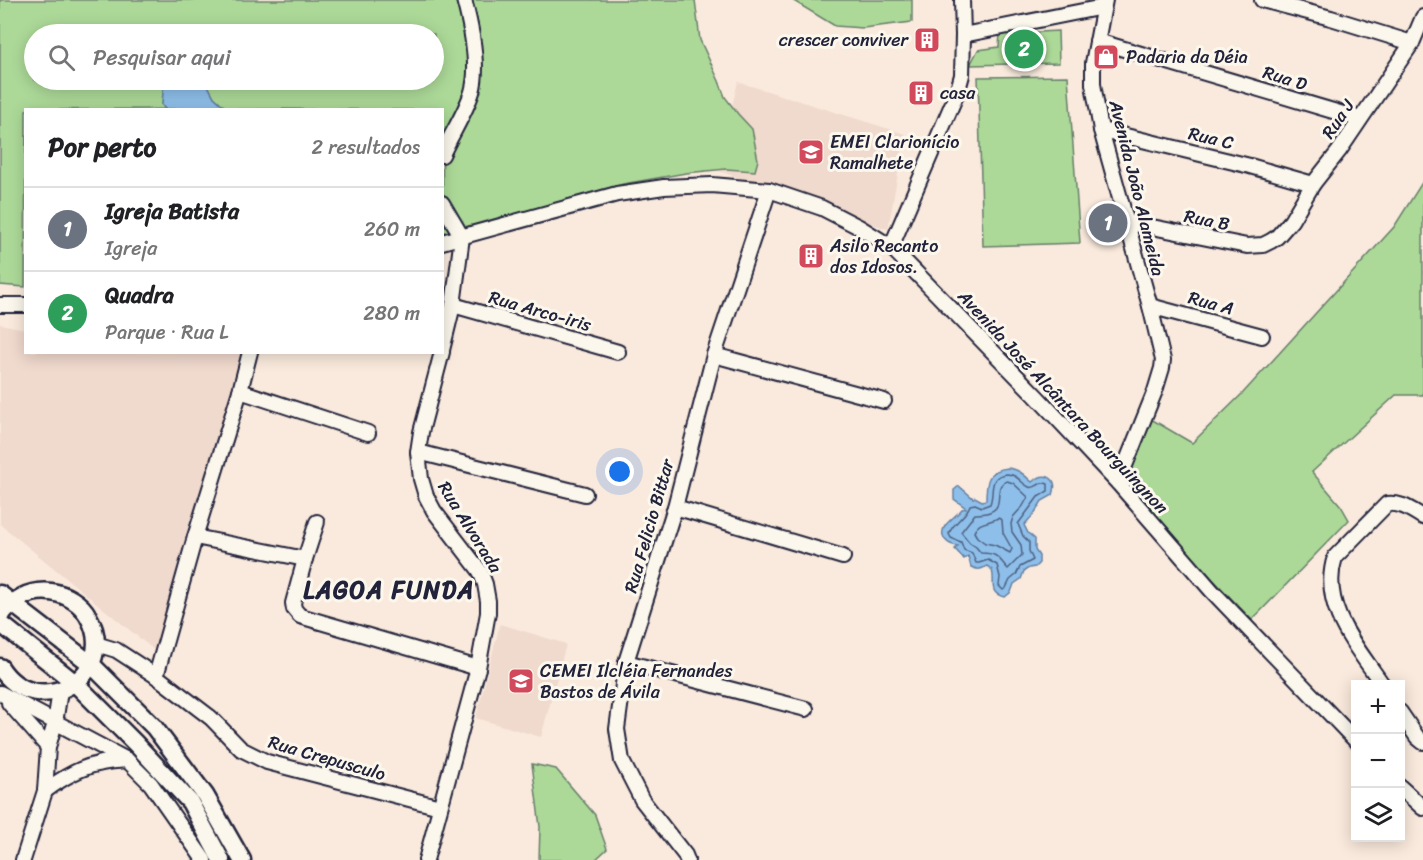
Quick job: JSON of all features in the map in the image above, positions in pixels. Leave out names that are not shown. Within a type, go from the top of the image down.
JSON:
[{"type":"main road","points":[[0,667],[5,690],[24,689],[47,693],[68,687],[86,672],[91,664],[96,644],[88,616],[82,607],[68,597],[40,591],[6,598]]},
{"type":"main road","points":[[0,616],[6,598]]},
{"type":"main road","points":[[6,598],[91,664],[154,727],[205,795],[242,860]]},
{"type":"main road","points":[[0,623],[68,687],[135,743],[190,802],[221,860]]},
{"type":"street","points":[[444,151],[472,91],[475,72],[469,18],[464,0]]},
{"type":"street","points":[[891,247],[957,93],[962,75],[962,0]]},
{"type":"street","points":[[1262,0],[1412,43]]},
{"type":"street","points":[[963,35],[1104,3]]},
{"type":"street","name":"Avenida João Alameida","points":[[1104,3],[1093,63],[1093,84],[1101,130],[1162,356],[1162,368],[1118,483]]},
{"type":"street","name":"Rua J","points":[[1277,237],[1412,43],[1423,17]]},
{"type":"street","name":"Rua D","points":[[1097,41],[1359,119]]},
{"type":"street","name":"Rua C","points":[[1101,130],[1250,166],[1313,184]]},
{"type":"street","name":"Avenida José Alcântara Bourguingnon","points":[[444,242],[617,194],[664,187],[712,185],[769,190],[822,208],[859,227],[891,247],[1038,398],[1118,483],[1212,591],[1351,736]]},
{"type":"street","name":"Rua Felicio Bittar","points":[[687,860],[686,855],[642,800],[622,761],[617,729],[627,662],[675,507],[714,356],[769,190]]},
{"type":"street","points":[[444,206],[462,237]]},
{"type":"street","name":"Rua B","points":[[1127,222],[1247,246],[1263,245],[1277,237]]},
{"type":"street","name":"Rua Alvorada","points":[[444,343],[453,305],[462,237]]},
{"type":"street","points":[[0,305],[24,305]]},
{"type":"street","name":"Rua Arco-iris","points":[[453,305],[618,352]]},
{"type":"street","name":"Rua A","points":[[1150,306],[1262,336]]},
{"type":"street","points":[[156,676],[249,354]]},
{"type":"street","name":"Rua Alvorada","points":[[426,860],[478,668],[488,613],[485,584],[480,571],[434,511],[421,479],[418,452],[421,432],[441,354]]},
{"type":"street","points":[[714,356],[884,401]]},
{"type":"street","points":[[240,391],[368,433]]},
{"type":"street","points":[[418,452],[585,494]]},
{"type":"street","points":[[1379,680],[1342,624],[1333,601],[1330,584],[1332,567],[1335,557],[1387,504],[1402,505],[1423,517]]},
{"type":"street","points":[[675,507],[843,556]]},
{"type":"street","points":[[317,522],[293,603],[294,609],[300,616],[478,668]]},
{"type":"street","points":[[195,537],[305,559]]},
{"type":"street","name":"Rua Crepusculo","points":[[96,644],[116,650],[156,676],[211,718],[241,749],[267,762],[441,807]]},
{"type":"street","points":[[627,662],[806,709]]},
{"type":"street","points":[[23,860],[45,791],[48,747],[68,687]]},
{"type":"street","points":[[5,690],[56,723],[128,760],[151,784],[204,860]]},
{"type":"street","points":[[5,690],[48,747]]},
{"type":"street","points":[[1405,718],[1423,742]]},
{"type":"street","points":[[45,791],[79,770],[98,763],[128,760]]},
{"type":"street","points":[[1403,788],[1423,808]]},
{"type":"shaded area","name":"EMEI Clarionício Ramalhete","points":[[738,82],[905,134],[888,229],[716,170]]},
{"type":"shaded area","points":[[0,324],[24,329],[24,354],[256,354],[165,659],[0,524]]},
{"type":"shaded area","name":"CEMEI Ilcléia Fernandes Bastos de Ávila","points":[[500,624],[566,644],[541,737],[476,718]]},
{"type":"green space","points":[[0,0],[695,0],[700,40],[725,97],[752,129],[758,160],[755,171],[726,169],[686,173],[623,184],[444,234],[444,108],[226,108],[210,90],[444,90],[444,24],[24,24],[24,90],[163,90],[162,105],[164,108],[24,108],[24,287],[0,285]]},
{"type":"green space","points":[[792,0],[912,0],[912,22],[863,28],[835,26]]},
{"type":"green space","points":[[1058,31],[1059,63],[970,65],[978,50],[999,47],[1000,34]]},
{"type":"green space","points":[[1068,76],[1080,243],[983,246],[978,77]]},
{"type":"green space","points":[[1423,181],[1423,395],[1396,395],[1312,472],[1341,506],[1349,520],[1252,620],[1127,490],[1140,431],[1151,419],[1192,443],[1243,393],[1394,227]]},
{"type":"green space","points":[[532,764],[556,769],[595,815],[607,849],[595,860],[539,860],[540,827]]},
{"type":"water","points":[[163,90],[210,90],[226,108],[164,108],[162,105]]},
{"type":"water","points":[[1008,468],[1018,471],[1032,482],[1042,477],[1050,478],[1054,489],[1053,495],[1042,501],[1024,525],[1035,539],[1035,550],[1039,556],[1039,563],[1024,571],[1021,579],[1014,584],[1011,592],[1005,597],[994,590],[992,570],[987,566],[979,569],[971,567],[968,556],[964,559],[955,549],[958,546],[945,540],[943,530],[946,524],[966,508],[954,499],[954,490],[959,486],[973,498],[986,500],[989,478],[996,471]]},
{"type":"place","name":"crescer conviver","points":[[927,40]]},
{"type":"place","name":"Quadra","points":[[1024,49]]},
{"type":"place","name":"Padaria da Déia","points":[[1106,57]]},
{"type":"place","name":"casa","points":[[921,93]]},
{"type":"place","name":"EMEI Clarionício Ramalhete","points":[[811,152]]},
{"type":"place","name":"Igreja Batista","points":[[1108,223]]},
{"type":"place","name":"Asilo Recanto dos Idosos.","points":[[811,256]]},
{"type":"place","name":"CEMEI Ilcléia Fernandes Bastos de Ávila","points":[[521,681]]},
{"type":"district","name":"LAGOA FUNDA","points":[[389,590]]}]
